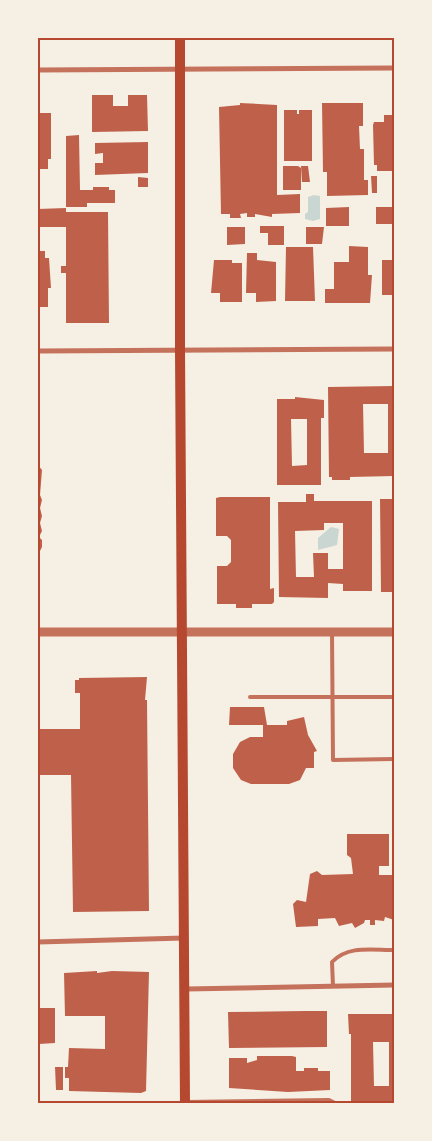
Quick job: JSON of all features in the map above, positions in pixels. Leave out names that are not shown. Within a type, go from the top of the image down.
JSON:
[{"type":"main road","points":[[180,38],[180,350],[186,989],[185,1103]]},
{"type":"street","points":[[38,70],[180,71],[394,68]]},
{"type":"street","points":[[38,351],[394,349]]},
{"type":"street","points":[[38,632],[394,632]]},
{"type":"street","points":[[38,942],[185,938]]},
{"type":"street","points":[[186,989],[394,985]]},
{"type":"lane","points":[[332,632],[334,760],[394,759]]},
{"type":"lane","points":[[250,697],[394,697]]},
{"type":"lane","points":[[333,986],[332,962],[340,954],[348,950],[394,950]]},
{"type":"lane","points":[[185,1103],[329,1100],[337,1104]]},
{"type":"shaded area","points":[[320,196],[320,219],[313,221],[305,219],[305,214],[308,212],[308,197]]},
{"type":"shaded area","points":[[331,527],[339,529],[337,545],[318,550],[318,538]]},
{"type":"building","points":[[92,95],[113,95],[113,106],[128,106],[128,95],[147,95],[148,131],[92,132]]},
{"type":"building","points":[[240,103],[277,105],[277,195],[300,194],[300,213],[272,214],[272,217],[255,214],[255,217],[247,217],[247,213],[240,214],[241,218],[230,218],[230,214],[221,214],[219,107],[240,105]]},
{"type":"building","points":[[322,103],[363,103],[363,126],[359,126],[360,149],[364,149],[364,180],[368,180],[368,195],[327,196],[327,172],[323,172]]},
{"type":"building","points":[[284,110],[297,110],[297,114],[299,114],[299,110],[312,110],[312,161],[284,161]]},
{"type":"building","points":[[38,113],[51,113],[51,159],[48,159],[48,169],[38,169]]},
{"type":"building","points":[[384,115],[394,115],[394,171],[377,171],[377,165],[374,165],[373,125],[374,122],[384,122]]},
{"type":"building","points":[[79,135],[80,190],[93,190],[93,187],[109,187],[109,190],[115,190],[115,203],[87,203],[87,207],[66,207],[66,136]]},
{"type":"building","points":[[148,142],[148,173],[95,175],[95,163],[103,163],[103,153],[95,154],[95,143]]},
{"type":"building","points":[[283,166],[298,166],[301,168],[301,190],[283,190]]},
{"type":"building","points":[[301,166],[308,166],[310,182],[302,182]]},
{"type":"building","points":[[371,176],[377,176],[377,193],[372,193]]},
{"type":"building","points":[[138,177],[148,178],[148,187],[138,187]]},
{"type":"building","points":[[349,207],[349,226],[326,226],[326,208]]},
{"type":"building","points":[[376,207],[394,207],[394,224],[376,224]]},
{"type":"building","points":[[66,208],[66,212],[108,212],[109,323],[66,323],[66,273],[61,273],[61,266],[66,266],[66,227],[38,227],[38,209]]},
{"type":"building","points":[[260,226],[284,226],[284,245],[268,245],[268,233],[260,233]]},
{"type":"building","points":[[227,227],[245,227],[245,244],[227,245]]},
{"type":"building","points":[[306,227],[324,227],[322,244],[306,244]]},
{"type":"building","points":[[349,246],[368,247],[368,275],[372,275],[370,303],[325,303],[325,289],[334,289],[334,262],[349,262]]},
{"type":"building","points":[[286,247],[313,247],[315,301],[285,301]]},
{"type":"building","points":[[38,251],[45,251],[45,258],[49,258],[51,288],[48,288],[48,307],[38,307]]},
{"type":"building","points":[[247,253],[257,253],[257,260],[276,262],[276,301],[256,302],[256,293],[246,293]]},
{"type":"building","points":[[214,260],[232,260],[232,263],[242,263],[242,302],[220,302],[220,293],[211,293]]},
{"type":"building","points":[[382,260],[394,260],[394,295],[382,295]]},
{"type":"building","points":[[394,386],[394,476],[350,477],[350,480],[332,480],[332,477],[329,477],[328,387]],"holes":[[[363,404],[388,404],[388,453],[364,453]]]},
{"type":"building","points":[[295,397],[324,400],[324,418],[321,418],[321,485],[277,485],[277,399],[295,399]],"holes":[[[291,419],[307,419],[307,465],[292,466]]]},
{"type":"building","points":[[38,465],[42,470],[40,495],[42,500],[40,508],[42,516],[40,523],[42,531],[39,537],[42,540],[42,547],[40,551],[38,551]]},
{"type":"building","points":[[306,494],[314,494],[314,501],[372,501],[372,591],[343,591],[343,584],[328,583],[328,598],[279,597],[278,502],[306,502]],"holes":[[[324,523],[343,523],[343,569],[328,569],[328,553],[313,553],[314,577],[296,577],[295,531],[324,530]]]},
{"type":"building","points":[[270,497],[270,589],[274,588],[274,602],[272,604],[252,604],[252,608],[236,608],[236,604],[217,604],[217,566],[227,566],[231,562],[231,540],[227,536],[216,536],[216,498]]},
{"type":"building","points":[[380,499],[394,499],[394,592],[381,592]]},
{"type":"building","points":[[147,677],[145,700],[147,700],[149,911],[73,912],[71,775],[38,775],[38,729],[80,729],[80,693],[75,693],[75,680],[79,680],[79,678]]},
{"type":"building","points":[[230,707],[264,707],[267,725],[287,725],[287,721],[304,717],[308,735],[317,751],[314,752],[314,768],[306,768],[300,780],[289,784],[251,784],[241,780],[233,768],[233,754],[240,742],[250,737],[263,737],[263,725],[229,725]]},
{"type":"building","points":[[347,834],[389,834],[389,866],[379,866],[379,875],[394,875],[394,920],[385,917],[384,921],[375,920],[375,925],[370,925],[370,920],[365,920],[364,923],[355,928],[352,923],[339,926],[335,918],[318,919],[318,926],[296,927],[293,904],[297,900],[306,902],[310,874],[317,871],[322,875],[353,874],[351,858],[347,855]]},
{"type":"building","points":[[97,971],[97,973],[112,971],[149,972],[146,1091],[141,1093],[69,1091],[69,1078],[65,1078],[65,1067],[68,1067],[69,1048],[105,1049],[105,1016],[65,1016],[64,973]]},
{"type":"building","points":[[38,1004],[39,1008],[55,1008],[55,1043],[39,1044]]},
{"type":"building","points":[[327,1011],[327,1047],[229,1048],[228,1012]]},
{"type":"building","points":[[348,1014],[394,1014],[394,1103],[351,1103],[351,1034],[349,1034]],"holes":[[[373,1042],[389,1042],[389,1086],[374,1086]]]},
{"type":"building","points":[[257,1056],[292,1056],[296,1057],[296,1071],[304,1071],[304,1068],[318,1068],[318,1071],[330,1071],[330,1090],[288,1092],[229,1088],[229,1058],[247,1058],[247,1063],[257,1060]]},
{"type":"building","points":[[55,1067],[63,1067],[63,1090],[56,1090]]}]
